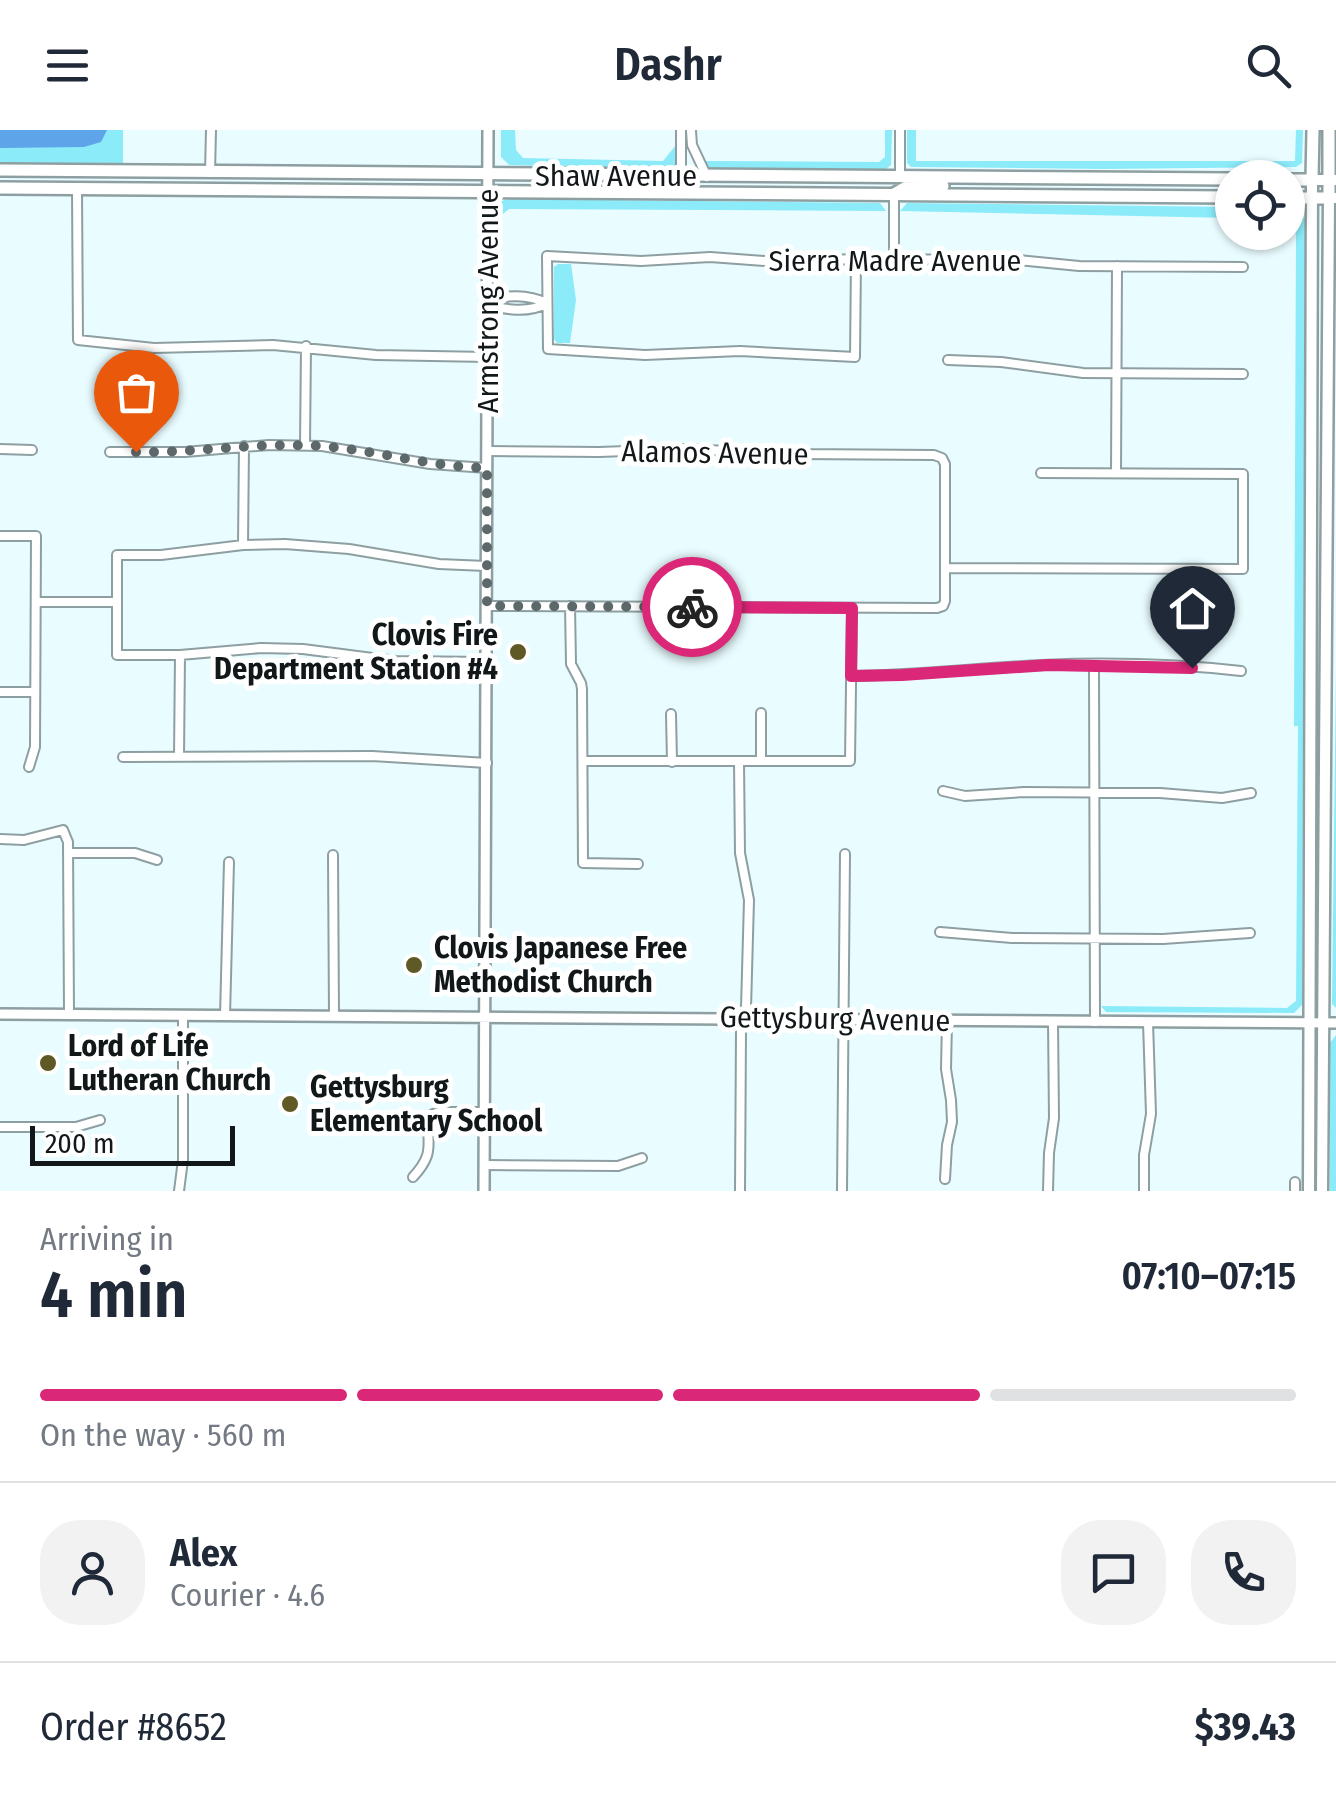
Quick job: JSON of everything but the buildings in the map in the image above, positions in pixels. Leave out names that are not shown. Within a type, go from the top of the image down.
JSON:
[{"type":"main road","points":[[1310,1191],[1313,130]]},
{"type":"main road","points":[[1322,1191],[1332,198],[1329,130]]},
{"type":"main road","name":"Shaw Avenue","points":[[0,170],[1215,180]]},
{"type":"main road","points":[[77,189],[83,181],[117,179],[125,172]]},
{"type":"main road","points":[[168,189],[177,180],[205,180],[210,173]]},
{"type":"main road","points":[[797,193],[832,187],[890,186],[900,178]]},
{"type":"main road","points":[[894,194],[908,186],[958,186],[997,179]]},
{"type":"main road","points":[[1305,180],[1332,180]]},
{"type":"main road","name":"Shaw Avenue","points":[[0,188],[1215,197]]},
{"type":"main road","points":[[1305,198],[1332,198]]},
{"type":"street","points":[[210,173],[211,130]]},
{"type":"street","name":"Armstrong Avenue","points":[[484,1191],[488,130]]},
{"type":"street","points":[[681,176],[680,130],[699,130]]},
{"type":"street","points":[[900,130],[900,178]]},
{"type":"street","points":[[691,131],[692,145],[707,176]]},
{"type":"street","points":[[77,189],[78,340],[154,348],[234,344],[488,357]]},
{"type":"street","points":[[894,194],[894,259]]},
{"type":"street","name":"Sierra Madre Avenue","points":[[547,303],[547,256],[641,261],[710,257],[778,262],[1018,260],[1243,267]]},
{"type":"street","points":[[488,303],[499,296],[537,298],[547,303],[548,349],[645,355],[740,351],[855,357],[856,259]]},
{"type":"street","points":[[1116,473],[1117,266]]},
{"type":"street","points":[[305,445],[306,346]]},
{"type":"street","points":[[948,360],[1116,374],[1244,374]]},
{"type":"street","points":[[110,452],[305,445],[442,466],[487,468]]},
{"type":"street","points":[[243,545],[244,446]]},
{"type":"street","points":[[0,449],[32,450]]},
{"type":"street","name":"Alamos Avenue","points":[[487,451],[934,454],[945,464],[946,568]]},
{"type":"street","points":[[487,606],[937,608],[945,601],[946,568],[1243,569],[1243,474],[1041,473]]},
{"type":"street","points":[[0,536],[36,536],[35,747],[29,767]]},
{"type":"street","points":[[486,566],[415,562],[318,545],[243,545],[160,555],[117,555],[117,654],[180,655],[303,648],[396,661],[487,662]]},
{"type":"street","points":[[36,602],[117,602]]},
{"type":"street","points":[[570,606],[570,658],[582,689],[584,864],[638,864]]},
{"type":"street","points":[[583,761],[850,762],[852,608]]},
{"type":"street","points":[[179,757],[180,655]]},
{"type":"street","points":[[851,676],[1049,665],[1241,671]]},
{"type":"street","points":[[1094,665],[1095,1022]]},
{"type":"street","points":[[0,692],[35,692]]},
{"type":"street","points":[[760,713],[760,762]]},
{"type":"street","points":[[671,714],[672,762]]},
{"type":"street","points":[[123,757],[372,756],[487,763]]},
{"type":"street","points":[[739,762],[740,853],[749,900],[746,1008],[741,1031],[740,1191]]},
{"type":"street","points":[[943,791],[965,796],[1024,792],[1160,793],[1222,798],[1251,793]]},
{"type":"street","points":[[0,840],[24,840],[63,830],[70,853],[69,1014]]},
{"type":"street","points":[[70,853],[136,853],[156,860]]},
{"type":"street","points":[[842,1191],[845,854]]},
{"type":"street","points":[[333,855],[334,1016]]},
{"type":"street","points":[[224,1016],[229,862]]},
{"type":"street","points":[[940,932],[1012,938],[1163,939],[1250,933]]},
{"type":"street","name":"Gettysburg Avenue","points":[[0,1014],[1336,1023]]},
{"type":"street","points":[[179,1191],[183,1160],[183,1015]]},
{"type":"street","points":[[946,1021],[952,1122],[946,1179]]},
{"type":"street","points":[[1048,1191],[1054,1118],[1053,1021]]},
{"type":"street","points":[[1144,1191],[1144,1155],[1151,1114],[1148,1022]]},
{"type":"street","points":[[413,1177],[430,1150],[433,1114],[484,1112]]},
{"type":"street","points":[[0,1126],[76,1127],[100,1120]]},
{"type":"street","points":[[484,1164],[618,1166],[642,1158]]},
{"type":"shaded area","points":[[0,130],[123,130],[123,165],[0,164]]},
{"type":"shaded area","points":[[0,130],[107,130],[101,142],[84,147],[0,148]]},
{"type":"shaded area","points":[[501,130],[515,130],[516,150],[523,158],[663,161],[676,145],[677,165],[672,169],[509,165],[501,157]]},
{"type":"shaded area","points":[[885,130],[892,130],[891,165],[884,171],[714,170],[703,161],[879,162],[885,157]]},
{"type":"shaded area","points":[[907,130],[916,130],[916,161],[1215,161],[1215,168],[911,167],[907,163]]},
{"type":"shaded area","points":[[1296,130],[1303,130],[1302,160],[1295,160]]},
{"type":"shaded area","points":[[511,199],[880,203],[886,211],[509,209],[499,217],[499,203]]},
{"type":"shaded area","points":[[907,203],[1215,207],[1215,218],[900,211]]},
{"type":"shaded area","points":[[1296,250],[1305,250],[1302,1005],[1294,1013],[1106,1012],[1101,1006],[1287,1008],[1296,1001],[1298,726],[1294,726]]},
{"type":"shaded area","points":[[571,264],[576,300],[570,343],[557,343],[554,339],[554,267]]},
{"type":"shaded area","points":[[1336,668],[1336,1008],[1332,1004]]},
{"type":"shaded area","points":[[1336,1035],[1336,1191],[1330,1191],[1330,1043]]},
{"type":"way so far","points":[[136,452],[305,445],[430,464],[487,468],[487,606],[692,607]]},
{"type":"place","name":"Clovis Fire Department Station #4","points":[[518,652]]},
{"type":"place","name":"Clovis Japanese Free Methodist Church","points":[[414,965]]},
{"type":"place","name":"Lord of Life Lutheran Church","points":[[48,1063]]},
{"type":"place","name":"Gettysburg Elementary School","points":[[290,1104]]},
{"type":"route","points":[[692,607],[852,608],[851,676],[1049,665],[1192,668]]}]
